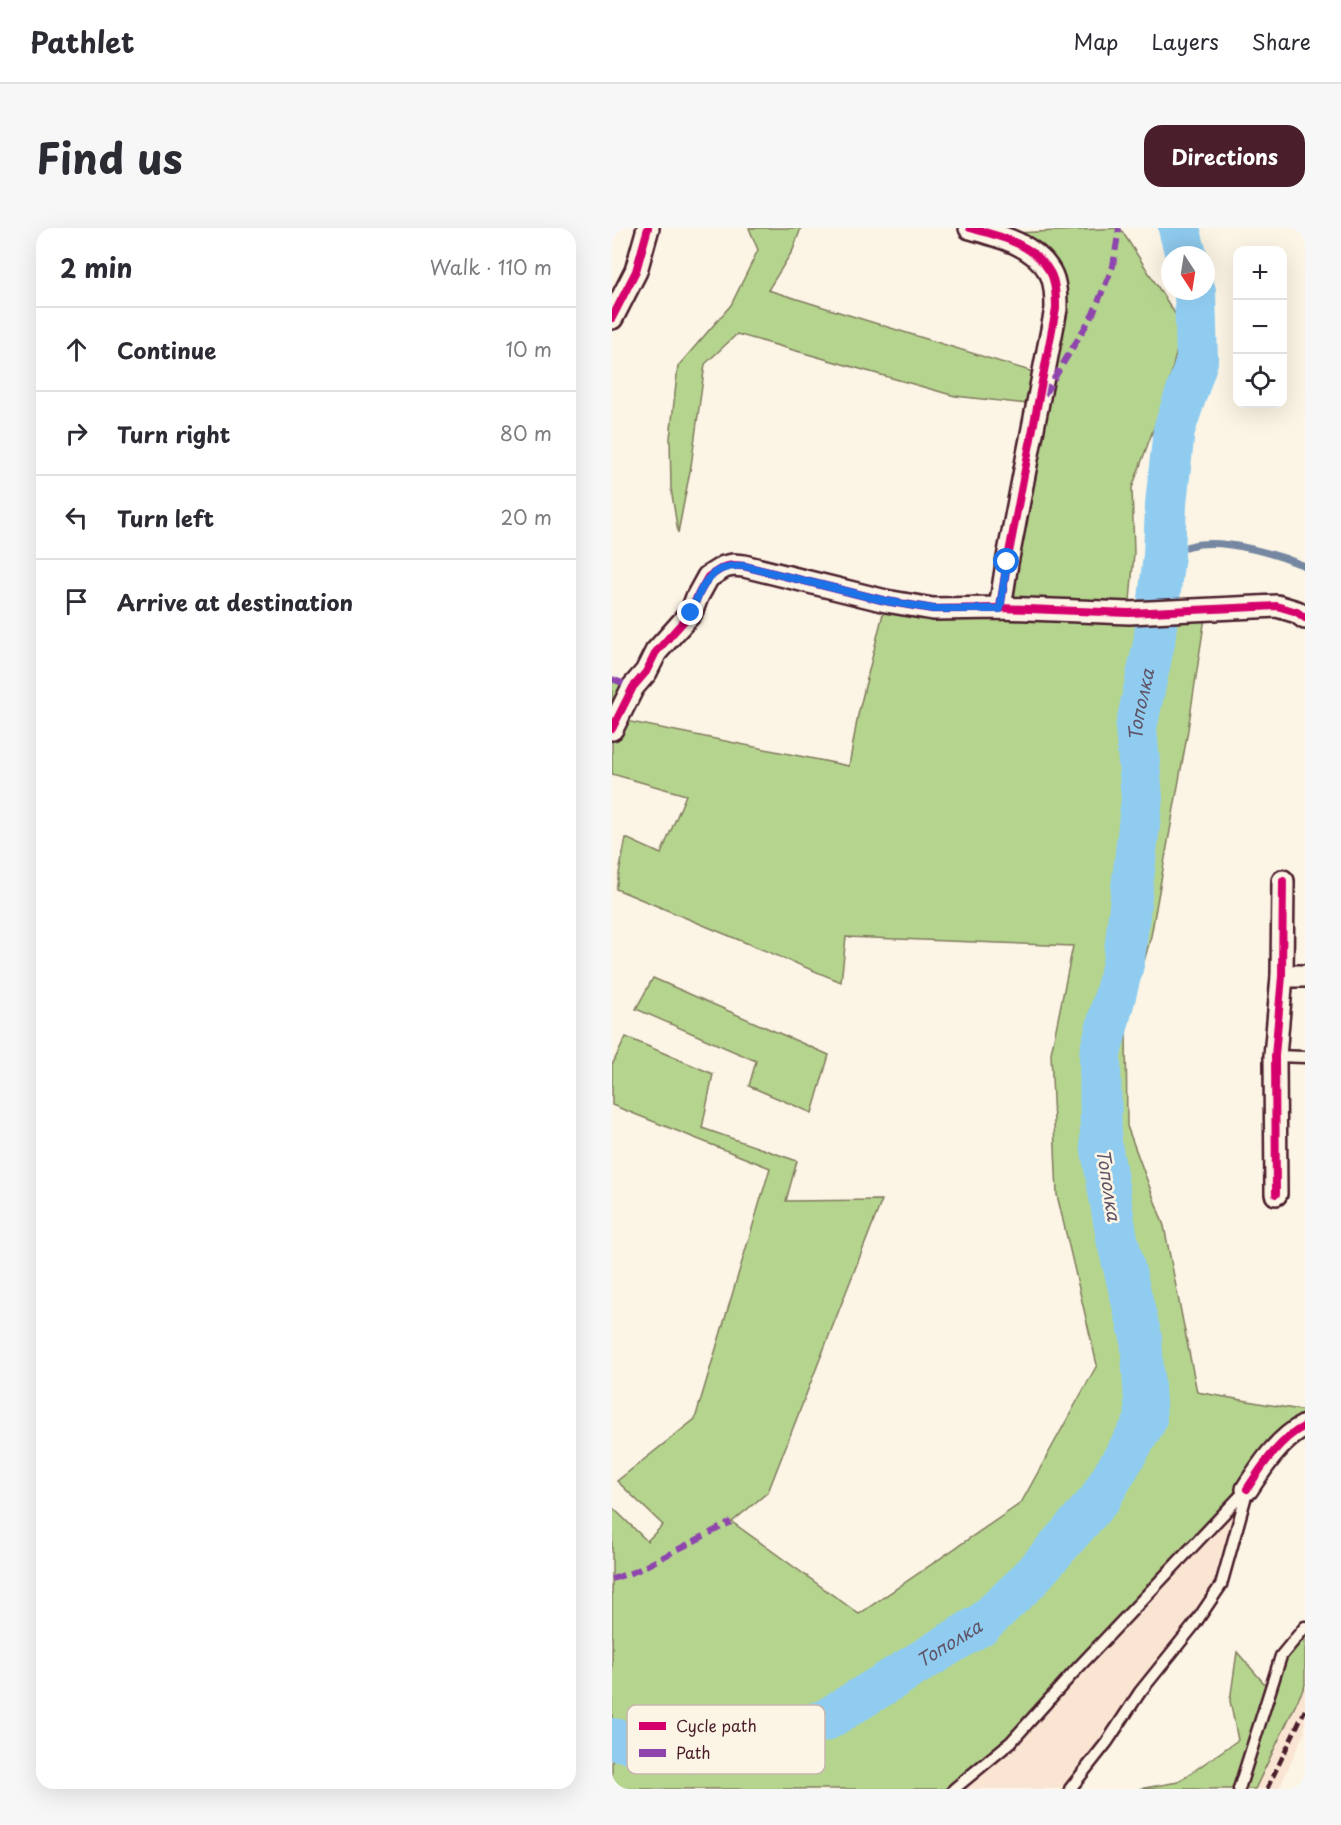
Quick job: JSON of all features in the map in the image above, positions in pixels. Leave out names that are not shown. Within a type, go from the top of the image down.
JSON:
[{"type":"street","points":[[612,318],[636,271],[648,228]]},
{"type":"street","points":[[970,228],[1026,248],[1051,273],[1056,293],[1056,309],[1000,609]]},
{"type":"street","points":[[612,729],[633,687],[646,672],[656,652],[691,613],[708,577],[724,567],[733,565],[886,601],[933,609],[1129,613],[1277,606],[1296,612],[1305,618]]},
{"type":"street","points":[[1276,1194],[1275,1056],[1282,976],[1283,881]]},
{"type":"street","points":[[1282,976],[1305,976]]},
{"type":"street","points":[[1247,1489],[1266,1460],[1296,1430],[1305,1426]]},
{"type":"lane","points":[[1275,1056],[1305,1057]]},
{"type":"lane","points":[[954,1789],[1011,1742],[1247,1489]]},
{"type":"lane","points":[[1070,1789],[1221,1586],[1247,1489]]},
{"type":"lane","points":[[1239,1789],[1281,1656],[1305,1627]]},
{"type":"shaded area","points":[[1247,1489],[1221,1585],[1070,1789],[954,1789]]},
{"type":"shaded area","points":[[1305,1685],[1305,1731],[1279,1789],[1255,1789]]},
{"type":"green space","points":[[749,228],[801,228],[793,250],[768,290],[1043,375],[1051,273],[992,234],[1120,228],[1161,292],[1161,300],[1166,300],[1183,326],[1166,394],[1132,488],[1134,553],[1129,613],[1206,611],[1187,736],[1151,936],[1126,1028],[1127,1126],[1164,1226],[1197,1392],[1305,1411],[1305,1426],[1011,1742],[954,1789],[612,1789],[612,1507],[647,1541],[663,1525],[617,1481],[695,1419],[770,1168],[612,1105],[612,1065],[626,1037],[713,1074],[702,1128],[797,1161],[786,1201],[882,1200],[768,1492],[732,1522],[859,1614],[1021,1503],[1097,1365],[1057,1195],[1051,1053],[1073,946],[846,937],[841,982],[616,889],[626,838],[661,854],[686,795],[612,774],[612,679],[633,687],[616,719],[849,766],[858,715],[886,601],[1000,608],[1037,405],[955,396],[737,334],[705,364],[691,466],[678,533],[671,488],[670,438],[678,366],[731,305],[758,250]]},
{"type":"green space","points":[[653,978],[829,1055],[812,1113],[749,1086],[756,1061],[636,1009]]},
{"type":"green space","points":[[1305,1627],[1305,1685],[1255,1789],[1139,1789],[1178,1782],[1238,1740],[1230,1701],[1237,1652],[1270,1690],[1281,1656]]},
{"type":"waterway","name":"Тополка","points":[[1179,228],[1184,246]]},
{"type":"waterway","name":"Тополка","points":[[825,1720],[982,1624],[1026,1583],[1099,1500],[1146,1420],[1141,1337],[1117,1239],[1101,1144],[1100,1054],[1124,960],[1142,798],[1136,728],[1154,643],[1174,430],[1197,361],[1195,300]]},
{"type":"waterway","points":[[1164,555],[1195,545],[1226,544],[1267,553],[1305,566]]},
{"type":"waterway","name":"Тополка","points":[[612,1739],[627,1741]]},
{"type":"railway","points":[[1267,1789],[1305,1710]]},
{"type":"marked path","points":[[1044,395],[1093,314],[1113,266],[1119,228]]},
{"type":"marked path","points":[[612,679],[633,687]]},
{"type":"marked path","points":[[612,1579],[636,1571],[731,1522]]},
{"type":"cycle path","points":[[612,318],[636,271],[648,228]]},
{"type":"cycle path","points":[[970,228],[1015,242],[1035,254],[1050,272],[1056,295],[1056,309],[1000,608]]},
{"type":"cycle path","points":[[612,729],[633,687],[646,672],[656,652],[691,613],[708,577],[724,567],[733,565],[886,601],[933,609],[1000,608],[1129,613],[1277,606],[1297,612],[1305,618]]},
{"type":"cycle path","points":[[1276,1194],[1275,1056],[1282,976],[1283,881]]},
{"type":"cycle path","points":[[1247,1489],[1265,1462],[1280,1445],[1305,1426]]},
{"type":"route","points":[[691,613],[708,577],[724,567],[733,565],[886,601],[933,609],[1000,609],[1007,562]]}]
